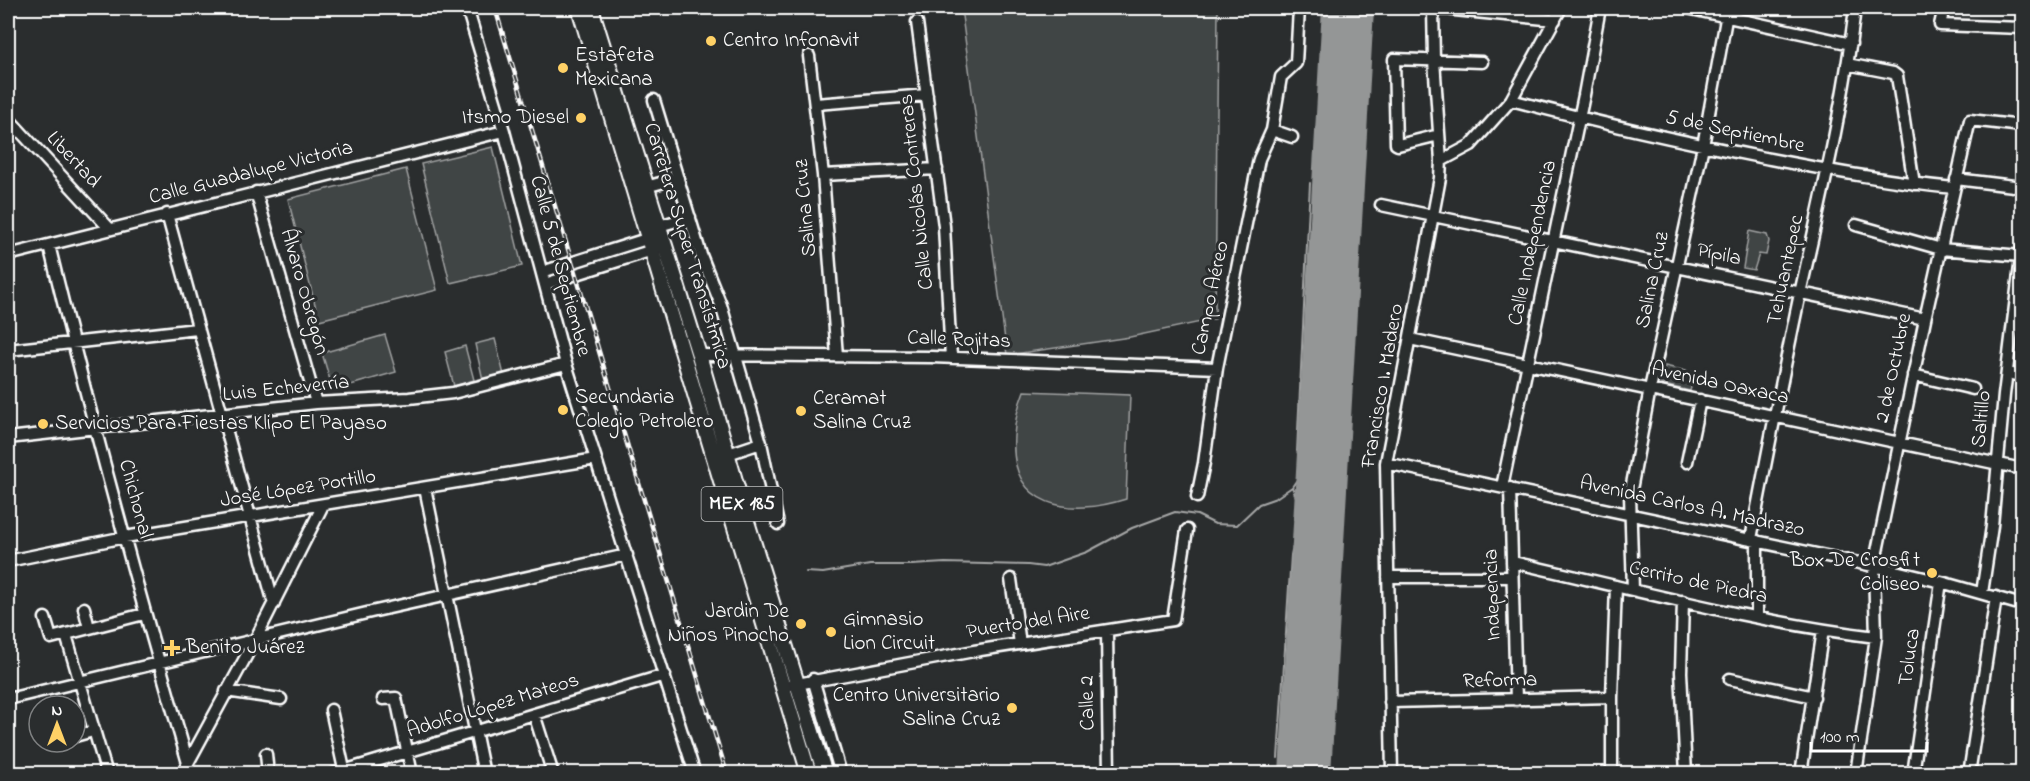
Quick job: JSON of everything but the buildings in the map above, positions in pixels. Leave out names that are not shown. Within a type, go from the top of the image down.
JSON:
[{"type":"main road","name":"MEX 185","points":[[579,8],[657,239]]},
{"type":"main road","name":"Carretera Super Transístmica","points":[[591,8],[645,188],[657,239],[790,685],[825,774]]},
{"type":"main road","name":"Carretera Super Transístmica","points":[[657,239],[699,355],[728,454],[790,685],[809,774]]},
{"type":"street","name":"Calle 5 de Septiembre","points":[[468,8],[504,131],[566,364],[695,774]]},
{"type":"street","name":"Campo Aéreo","points":[[1197,497],[1217,368],[1259,159],[1272,130],[1281,77],[1296,63],[1299,8]]},
{"type":"street","points":[[1433,8],[1555,20]]},
{"type":"street","name":"Francisco I. Madero","points":[[1392,774],[1386,463],[1434,216],[1441,161],[1433,8]]},
{"type":"street","points":[[1441,161],[1472,146],[1511,100],[1561,8]]},
{"type":"street","name":"Calle Independencia","points":[[1506,487],[1528,364],[1600,8]]},
{"type":"street","points":[[1687,8],[1727,11],[1851,44]]},
{"type":"street","name":"Tehuantepec","points":[[1756,617],[1754,540],[1774,416],[1828,170],[1851,44],[1855,8]]},
{"type":"street","points":[[1944,8],[1940,24],[2022,28]]},
{"type":"street","name":"Salina Cruz","points":[[1633,590],[1630,495],[1650,389],[1703,146],[1727,11]]},
{"type":"street","name":"Calle Nicolás Contreras","points":[[917,22],[944,226],[951,358]]},
{"type":"street","name":"Salina Cruz","points":[[809,56],[823,175],[837,356]]},
{"type":"street","points":[[1439,135],[1398,145],[1394,141],[1394,59],[1482,62]]},
{"type":"street","points":[[1847,64],[1893,73],[1897,76],[1914,184]]},
{"type":"street","points":[[816,104],[927,95]]},
{"type":"street","points":[[654,100],[701,255],[721,305],[761,443],[778,524]]},
{"type":"street","name":"5 de Septiembre","points":[[1511,100],[1703,146],[1828,170],[1914,184],[2022,186]]},
{"type":"street","name":"Libertad","points":[[8,118],[109,228]]},
{"type":"street","name":"2 de Octubre","points":[[1856,774],[1876,636],[1874,566],[1898,441],[1970,120],[2022,126]]},
{"type":"street","points":[[1272,130],[1292,137]]},
{"type":"street","name":"Calle Guadalupe Victoria","points":[[8,255],[504,131]]},
{"type":"street","points":[[823,175],[937,169]]},
{"type":"street","points":[[645,188],[678,177]]},
{"type":"street","name":"Álvaro Obregón","points":[[256,192],[316,404]]},
{"type":"street","name":"Pípila","points":[[1381,205],[1925,319]]},
{"type":"street","points":[[167,214],[220,415],[274,604]]},
{"type":"street","points":[[545,284],[657,239],[690,217]]},
{"type":"street","points":[[1856,225],[1941,249],[2022,252]]},
{"type":"street","points":[[542,273],[657,239]]},
{"type":"street","name":"Chichonal","points":[[49,245],[72,342],[144,614],[188,763]]},
{"type":"street","name":"Saltillo","points":[[1982,593],[1992,526],[2007,373],[2017,326],[2022,252]]},
{"type":"street","points":[[8,350],[197,329]]},
{"type":"street","name":"Avenida Oaxaca","points":[[1410,339],[2022,469]]},
{"type":"street","name":"Calle Rojitas","points":[[699,355],[951,358],[1217,368]]},
{"type":"street","name":"Luis Echeverría","points":[[8,438],[316,404],[409,399],[453,393],[566,364]]},
{"type":"street","points":[[2007,373],[2022,376]]},
{"type":"street","points":[[1913,375],[1973,389]]},
{"type":"street","points":[[1687,462],[1700,400]]},
{"type":"street","points":[[728,454],[761,443]]},
{"type":"street","name":"José López Portillo","points":[[8,561],[125,537],[596,459]]},
{"type":"street","name":"Avenida Carlos A. Madrazo","points":[[1386,463],[1874,566],[2022,605]]},
{"type":"street","name":"Indepencia","points":[[1506,487],[1512,562],[1516,700]]},
{"type":"street","points":[[425,489],[484,774]]},
{"type":"street","points":[[744,512],[773,499]]},
{"type":"street","points":[[182,774],[274,604],[323,505]]},
{"type":"street","name":"Puerto del Aire","points":[[790,685],[813,679],[1173,620],[1187,530]]},
{"type":"street","points":[[8,699],[158,662],[627,555]]},
{"type":"street","name":"Cerrito de Piedra","points":[[1512,562],[1756,617],[1823,630],[1876,636]]},
{"type":"street","points":[[1388,577],[1512,578]]},
{"type":"street","points":[[1011,579],[1020,644]]},
{"type":"street","name":"Toluca","points":[[1913,774],[1941,582]]},
{"type":"street","points":[[1612,774],[1616,586]]},
{"type":"street","points":[[1969,774],[1996,597]]},
{"type":"street","points":[[1683,601],[1681,672],[1686,774]]},
{"type":"street","points":[[84,608],[89,628]]},
{"type":"street","points":[[45,618],[51,638],[144,614]]},
{"type":"street","points":[[1801,774],[1823,630]]},
{"type":"street","name":"Calle 2","points":[[1107,631],[1109,774]]},
{"type":"street","points":[[66,635],[106,774]]},
{"type":"street","name":"Adolfo López Mateos","points":[[333,774],[664,675]]},
{"type":"street","points":[[813,679],[841,774]]},
{"type":"street","points":[[1730,679],[1814,697]]},
{"type":"street","points":[[226,691],[281,699]]},
{"type":"street","name":"Reforma","points":[[1390,702],[1612,697]]},
{"type":"street","points":[[383,699],[396,698],[412,774]]},
{"type":"street","points":[[331,710],[344,772]]},
{"type":"street","points":[[534,714],[553,774]]},
{"type":"street","points":[[87,733],[93,731]]},
{"type":"street","points":[[266,754],[268,774]]},
{"type":"shaded area","points":[[961,8],[1218,8],[1215,319],[1130,337],[1007,355]]},
{"type":"shaded area","points":[[493,147],[522,266],[450,283],[421,164]]},
{"type":"shaded area","points":[[406,169],[437,290],[319,320],[288,199]]},
{"type":"shaded area","points":[[1749,231],[1767,235],[1769,241],[1766,255],[1759,254],[1754,270],[1743,268]]},
{"type":"shaded area","points":[[385,335],[396,372],[333,390],[322,353]]},
{"type":"shaded area","points":[[495,339],[504,375],[483,380],[475,344]]},
{"type":"shaded area","points":[[465,346],[474,380],[454,386],[445,352]]},
{"type":"shaded area","points":[[1665,366],[1695,373],[1690,391],[1660,384]]},
{"type":"shaded area","points":[[1024,391],[1130,395],[1126,499],[1084,507],[1065,506],[1047,502],[1032,493],[1022,479],[1015,460],[1015,424]]},
{"type":"waterway","points":[[1278,758],[1291,555],[1297,526],[1303,515],[1292,487],[1302,470],[1297,451],[1310,183]]},
{"type":"waterway","points":[[806,572],[823,573],[870,565],[945,563],[1044,567],[1087,552],[1132,528],[1175,512],[1197,515],[1215,524],[1237,525],[1259,504],[1276,498],[1292,487]]},
{"type":"runway","points":[[1305,774],[1348,8]]},
{"type":"railway","points":[[495,8],[727,774]]},
{"type":"place","name":"Centro Infonavit","points":[[711,41]]},
{"type":"place","name":"Estafeta Mexicana","points":[[563,68]]},
{"type":"place","name":"Itsmo Diesel","points":[[581,118]]},
{"type":"place","name":"Secundaria Colegio Petrolero","points":[[563,410]]},
{"type":"place","name":"Ceramat Salina Cruz","points":[[801,411]]},
{"type":"place","name":"Servicios Para Fiestas Klipo El Payaso","points":[[43,424]]},
{"type":"place","name":"Box De Crosfit Coliseo","points":[[1932,573]]},
{"type":"place","name":"Jardin De Niños Pinocho","points":[[801,624]]},
{"type":"place","name":"Gimnasio Lion Circuit","points":[[831,632]]},
{"type":"place","name":"Benito Juárez","points":[[172,648]]},
{"type":"place","name":"Centro Universitario Salina Cruz","points":[[1012,708]]}]
